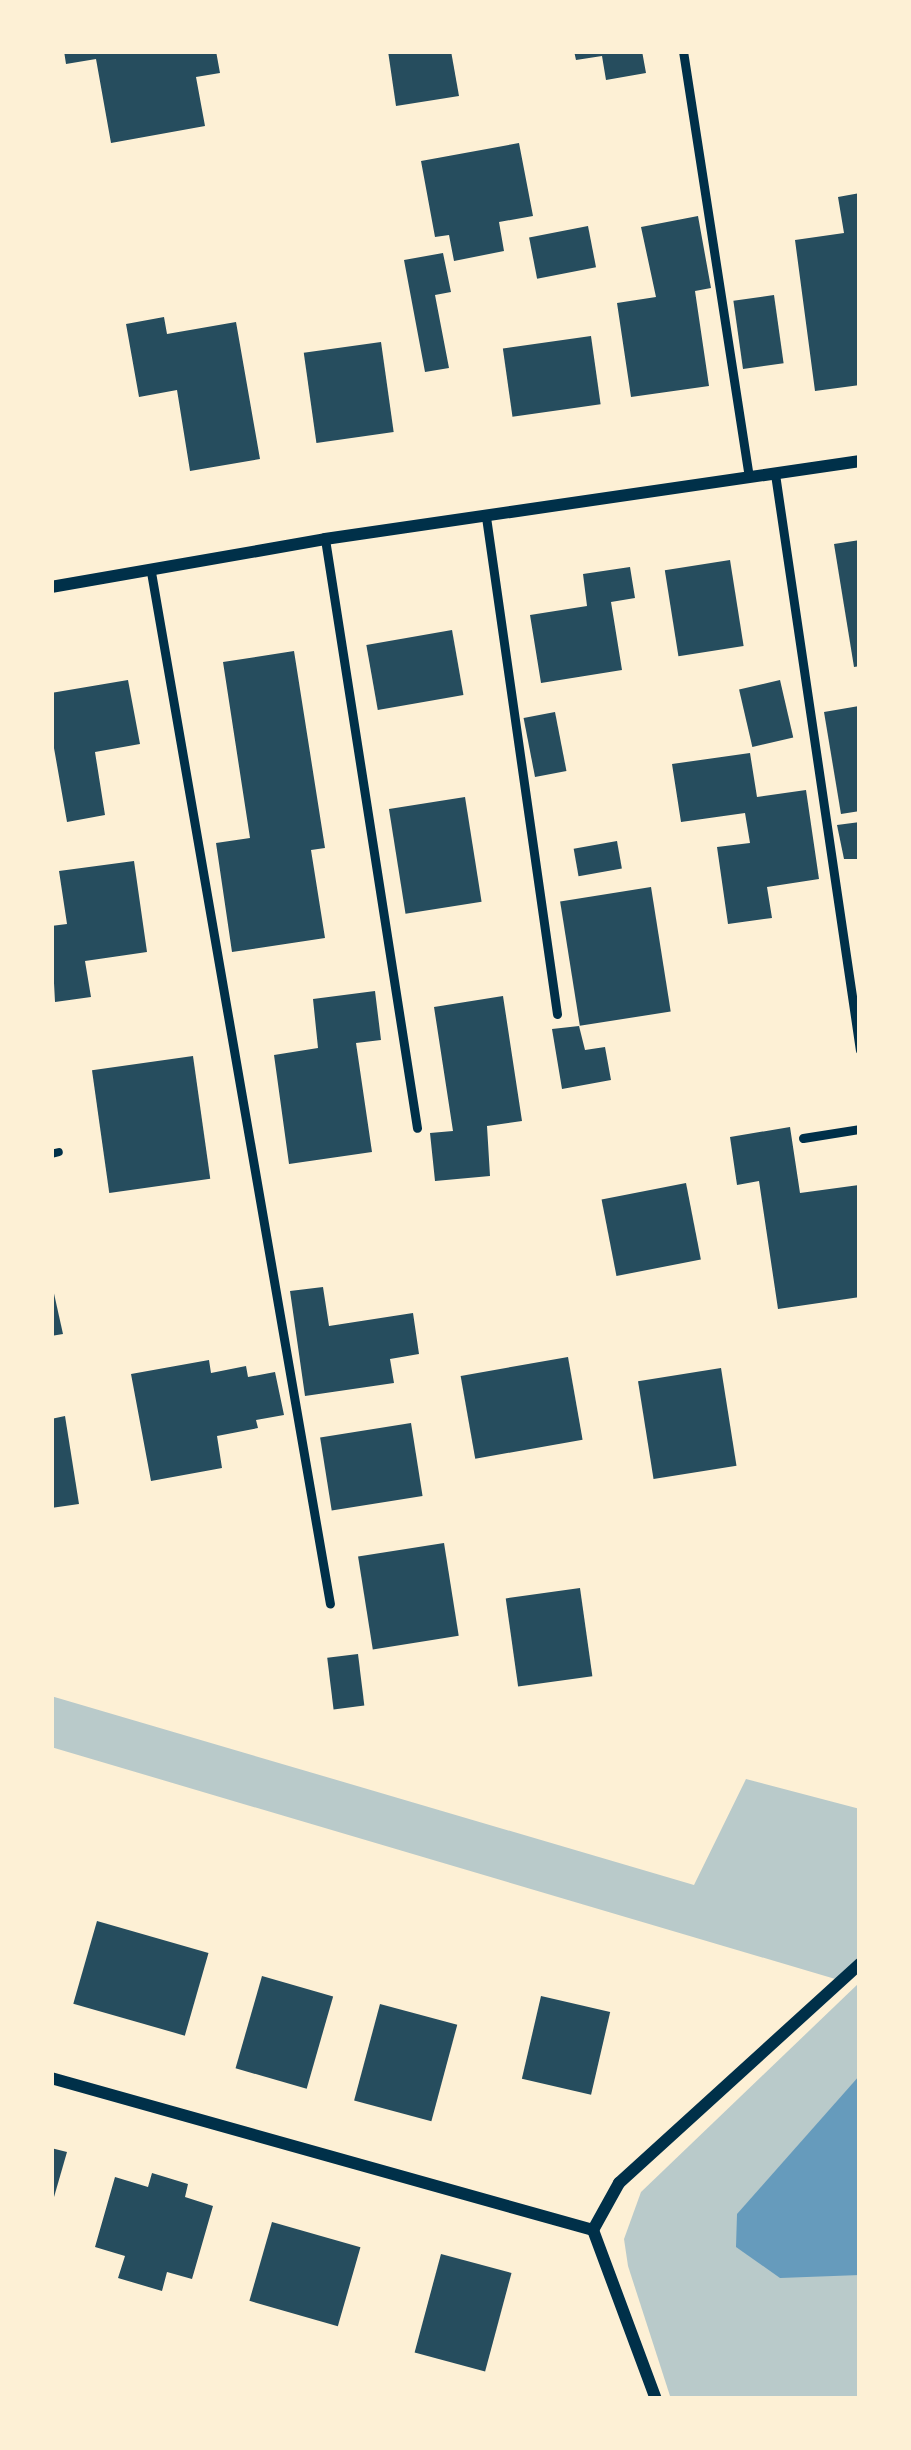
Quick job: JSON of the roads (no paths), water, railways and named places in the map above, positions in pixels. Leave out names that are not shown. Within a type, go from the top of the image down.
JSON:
[{"type":"street","points":[[51,587],[325,538],[860,461]]},
{"type":"street","points":[[656,2399],[593,2230],[619,2183],[860,1964]]},
{"type":"street","points":[[51,2078],[593,2230]]},
{"type":"lane","points":[[683,51],[749,476]]},
{"type":"lane","points":[[775,474],[860,1050]]},
{"type":"lane","points":[[486,517],[557,1014]]},
{"type":"lane","points":[[325,538],[417,1128]]},
{"type":"lane","points":[[151,572],[330,1604]]},
{"type":"lane","points":[[802,1138],[860,1129]]},
{"type":"water","points":[[860,2075],[860,2275],[780,2278],[736,2247],[737,2214]]}]
